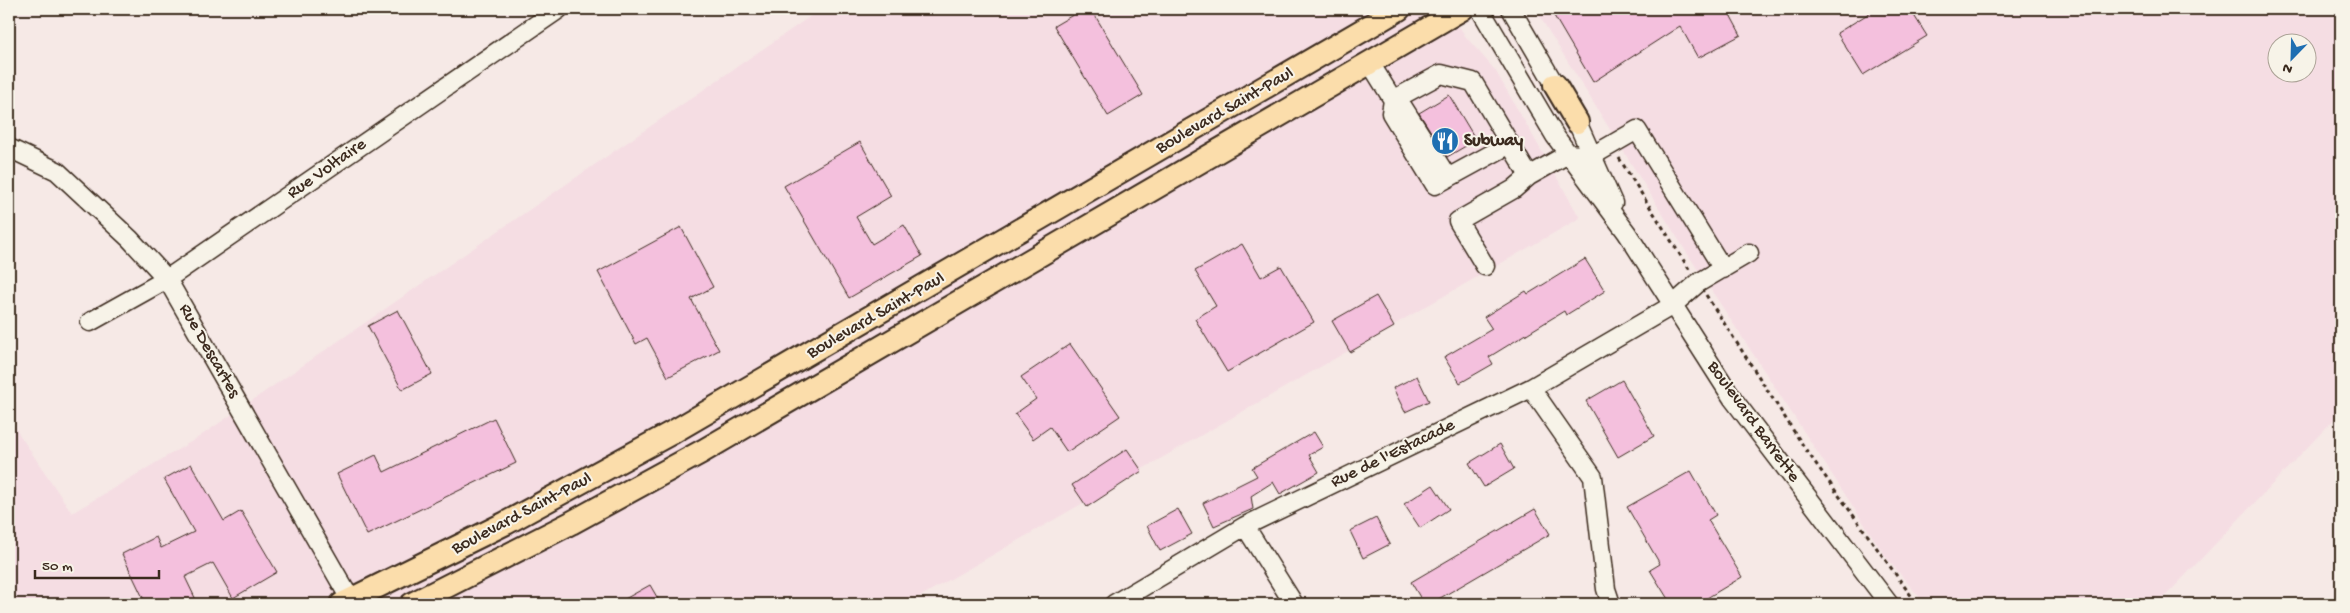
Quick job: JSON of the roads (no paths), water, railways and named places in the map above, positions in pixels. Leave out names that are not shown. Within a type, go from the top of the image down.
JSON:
[{"type":"main road","name":"Boulevard Saint-Paul","points":[[348,603],[506,523],[673,432],[1399,9]]},
{"type":"main road","name":"Boulevard Saint-Paul","points":[[412,604],[571,523],[710,446],[1462,9]]},
{"type":"main road","name":"Boulevard Barrette","points":[[1555,84],[1577,122]]},
{"type":"street","name":"Rue Voltaire","points":[[90,322],[168,279],[559,9]]},
{"type":"street","name":"Boulevard Barrette","points":[[1480,9],[1556,136],[1627,233],[1733,399],[1889,604]]},
{"type":"street","name":"Boulevard Barrette","points":[[1511,9],[1555,84]]},
{"type":"street","points":[[1370,63],[1393,100],[1391,114],[1436,185],[1510,144]]},
{"type":"street","points":[[1393,100],[1441,74],[1473,82],[1529,176]]},
{"type":"street","name":"Boulevard Barrette","points":[[1577,122],[1627,233]]},
{"type":"street","points":[[1485,266],[1458,221],[1514,189],[1529,176],[1568,154],[1592,156],[1638,130],[1723,268]]},
{"type":"street","name":"Rue Descartes","points":[[9,148],[57,171],[130,239],[168,279],[348,603]]},
{"type":"street","name":"Rue de l'Estacade","points":[[1114,604],[1246,526],[1531,388],[1673,305],[1698,283],[1749,253]]},
{"type":"street","points":[[1531,388],[1593,477],[1606,589],[1611,604]]},
{"type":"street","points":[[1246,526],[1294,604]]},
{"type":"place","name":"Subway","points":[[1445,141]]}]
